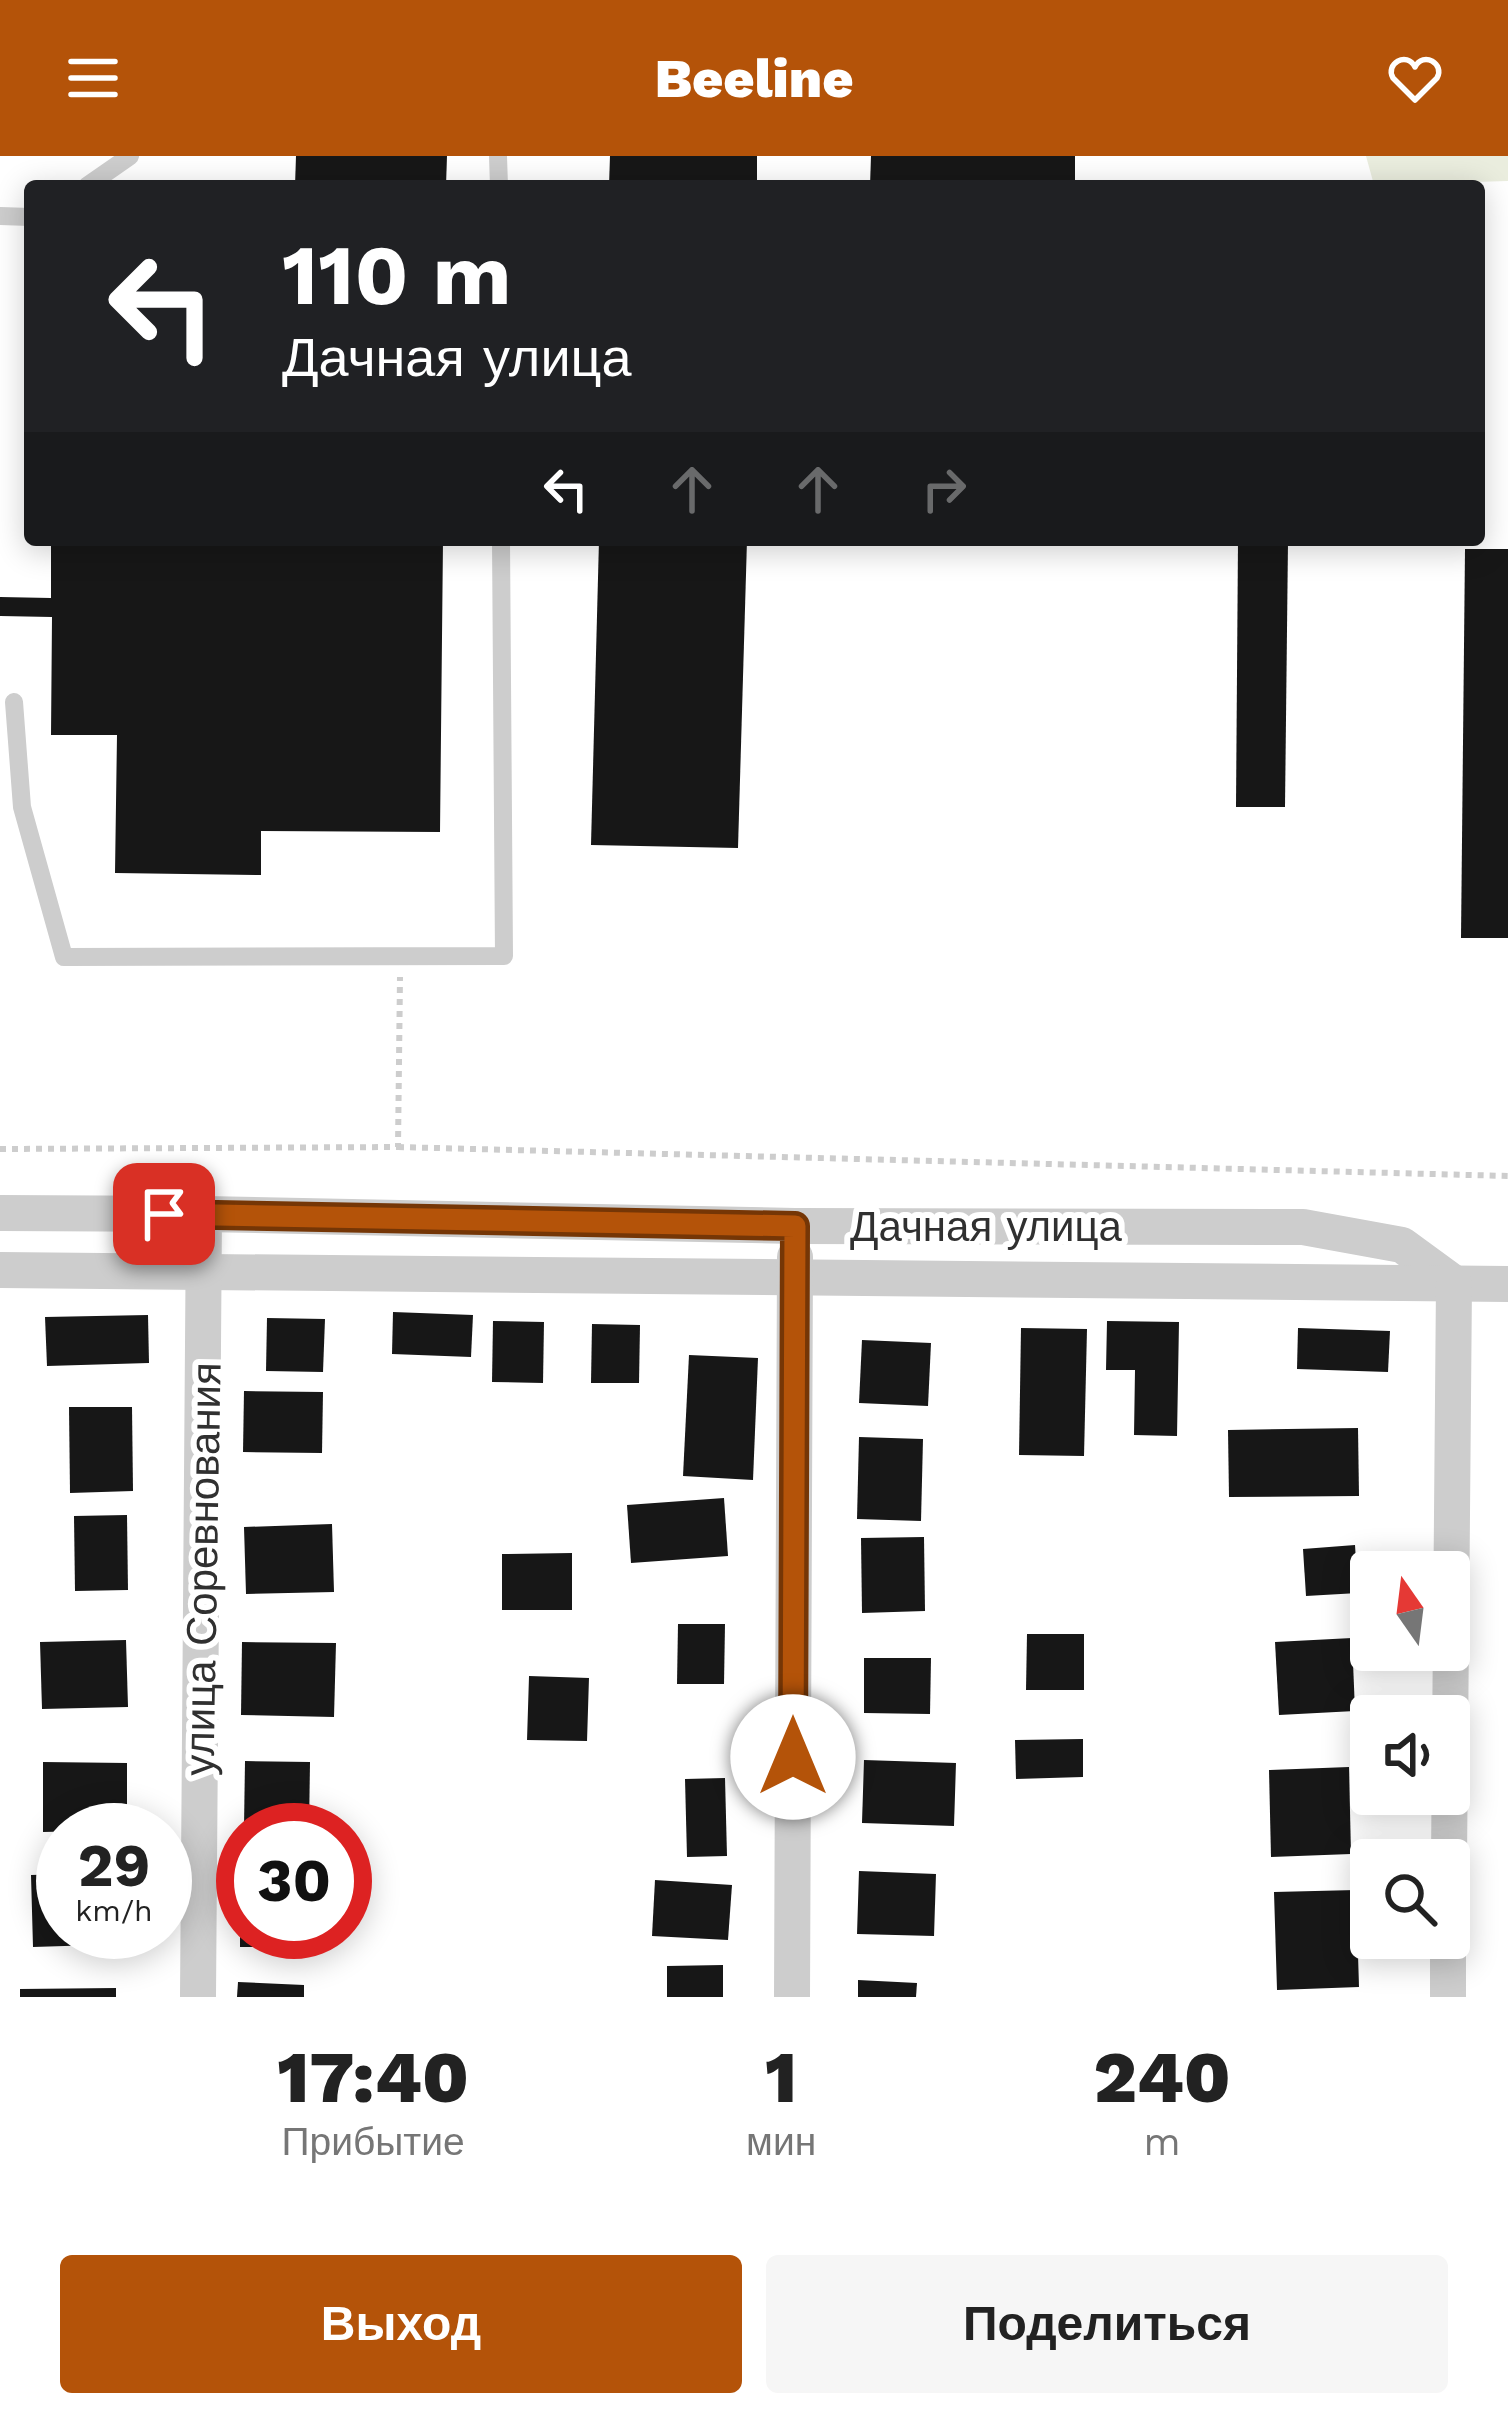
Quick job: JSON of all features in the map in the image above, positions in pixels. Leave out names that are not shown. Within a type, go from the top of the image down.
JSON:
[{"type":"street","name":"Дачная улица","points":[[0,1213],[795,1226],[1303,1227],[1402,1245],[1454,1283]]},
{"type":"street","name":"улица Соревнования","points":[[198,1997],[205,1214]]},
{"type":"street","points":[[792,1997],[795,1226]]},
{"type":"street","name":"Дачная улица","points":[[0,1270],[1508,1284]]},
{"type":"street","points":[[1449,1839],[1454,1283]]},
{"type":"street","points":[[1448,1959],[1448,1997]]},
{"type":"lane","points":[[96,180],[130,156]]},
{"type":"lane","points":[[14,702],[22,806],[64,957],[504,956],[501,546]]},
{"type":"path","points":[[398,1147],[400,956]]},
{"type":"path","points":[[0,1149],[398,1147],[1508,1176]]},
{"type":"shaded area","points":[[1366,156],[1508,156],[1508,181],[1373,180]]},
{"type":"building","points":[[296,156],[447,156],[446,180],[295,180]]},
{"type":"building","points":[[610,156],[757,156],[757,180],[609,180]]},
{"type":"building","points":[[871,156],[1075,156],[1075,180],[870,180]]},
{"type":"building","points":[[51,546],[443,546],[440,832],[261,831],[261,875],[115,873],[117,735],[51,735],[52,617],[0,616],[0,597],[51,598]]},
{"type":"building","points":[[599,546],[747,546],[738,848],[591,845]]},
{"type":"building","points":[[1238,546],[1288,546],[1285,807],[1236,807]]},
{"type":"building","points":[[1465,549],[1508,549],[1508,938],[1461,938]]},
{"type":"building","points":[[393,1312],[473,1315],[471,1357],[392,1354]]},
{"type":"building","points":[[148,1315],[149,1363],[47,1366],[45,1317]]},
{"type":"building","points":[[267,1318],[325,1319],[323,1372],[266,1371]]},
{"type":"building","points":[[493,1321],[544,1322],[543,1383],[492,1382]]},
{"type":"building","points":[[1107,1321],[1179,1322],[1177,1436],[1134,1435],[1135,1370],[1106,1370]]},
{"type":"building","points":[[592,1324],[640,1325],[639,1383],[591,1383]]},
{"type":"building","points":[[1021,1328],[1087,1329],[1084,1456],[1019,1455]]},
{"type":"building","points":[[1298,1328],[1390,1331],[1388,1372],[1297,1369]]},
{"type":"building","points":[[862,1340],[931,1343],[928,1406],[859,1403]]},
{"type":"building","points":[[689,1355],[758,1358],[753,1480],[683,1476]]},
{"type":"building","points":[[244,1391],[323,1392],[322,1453],[243,1452]]},
{"type":"building","points":[[69,1407],[132,1407],[133,1491],[70,1493]]},
{"type":"building","points":[[1358,1428],[1359,1496],[1229,1497],[1228,1430]]},
{"type":"building","points":[[859,1437],[923,1439],[921,1521],[857,1519]]},
{"type":"building","points":[[724,1498],[728,1556],[631,1563],[627,1505]]},
{"type":"building","points":[[127,1515],[128,1590],[75,1591],[74,1516]]},
{"type":"building","points":[[332,1524],[334,1592],[246,1594],[244,1527]]},
{"type":"building","points":[[924,1537],[925,1611],[862,1613],[861,1538]]},
{"type":"building","points":[[1355,1545],[1355,1551],[1350,1551],[1350,1593],[1306,1596],[1303,1549]]},
{"type":"building","points":[[572,1553],[572,1610],[502,1610],[502,1554]]},
{"type":"building","points":[[678,1624],[725,1624],[724,1684],[677,1684]]},
{"type":"building","points":[[1027,1634],[1084,1634],[1084,1690],[1026,1690]]},
{"type":"building","points":[[1350,1638],[1354,1695],[1350,1695],[1350,1711],[1279,1715],[1275,1642]]},
{"type":"building","points":[[126,1640],[128,1707],[42,1709],[40,1642]]},
{"type":"building","points":[[242,1642],[336,1643],[334,1717],[241,1715]]},
{"type":"building","points":[[864,1658],[931,1658],[930,1714],[864,1713]]},
{"type":"building","points":[[529,1676],[589,1678],[587,1741],[527,1740]]},
{"type":"building","points":[[1083,1739],[1083,1777],[1016,1779],[1015,1740]]},
{"type":"building","points":[[864,1760],[956,1763],[954,1826],[862,1823]]},
{"type":"building","points":[[245,1761],[310,1762],[309,1803],[244,1803]]},
{"type":"building","points":[[43,1762],[127,1763],[127,1803],[43,1803]]},
{"type":"building","points":[[1349,1767],[1350,1854],[1271,1857],[1269,1770]]},
{"type":"building","points":[[725,1778],[727,1856],[687,1857],[685,1779]]},
{"type":"building","points":[[859,1871],[936,1874],[934,1936],[857,1934]]},
{"type":"building","points":[[31,1875],[36,1875],[36,1947],[33,1947]]},
{"type":"building","points":[[655,1880],[732,1885],[728,1940],[652,1936]]},
{"type":"building","points":[[1350,1890],[1350,1959],[1358,1959],[1359,1987],[1277,1990],[1274,1892]]},
{"type":"building","points":[[723,1965],[723,1997],[667,1997],[667,1966]]},
{"type":"building","points":[[858,1980],[917,1983],[916,1997],[858,1997]]},
{"type":"building","points":[[238,1982],[304,1985],[304,1997],[237,1997]]},
{"type":"building","points":[[116,1988],[116,1997],[20,1997],[20,1989]]},
{"type":"route","points":[[164,1214],[795,1226],[793,1757]]}]
